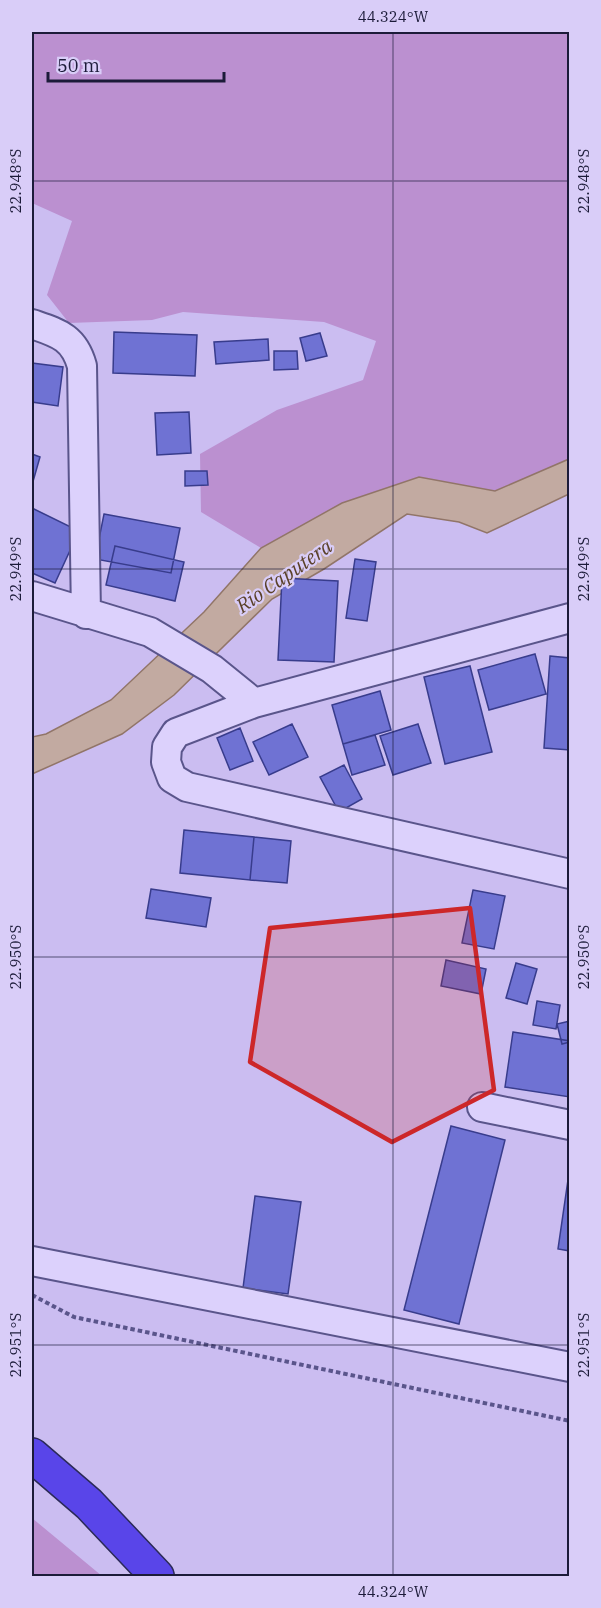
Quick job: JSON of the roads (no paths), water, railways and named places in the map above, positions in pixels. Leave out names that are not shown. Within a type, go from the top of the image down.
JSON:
[{"type":"highway","points":[[32,1455],[89,1504],[156,1576]]},
{"type":"street","points":[[32,324],[50,330],[69,341],[78,351],[82,366],[86,614]]},
{"type":"street","points":[[32,596],[150,632],[212,669],[254,703]]},
{"type":"street","points":[[569,618],[254,703],[176,733],[167,747],[166,762],[172,778],[187,787],[570,874]]},
{"type":"street","points":[[482,1107],[570,1125]]},
{"type":"street","points":[[32,1261],[570,1367]]},
{"type":"water","name":"Rio Caputera","points":[[569,459],[569,494],[487,533],[459,522],[407,514],[324,569],[272,599],[174,695],[122,734],[32,774],[32,737],[46,734],[111,700],[204,612],[261,548],[342,503],[419,477],[495,491]]}]
